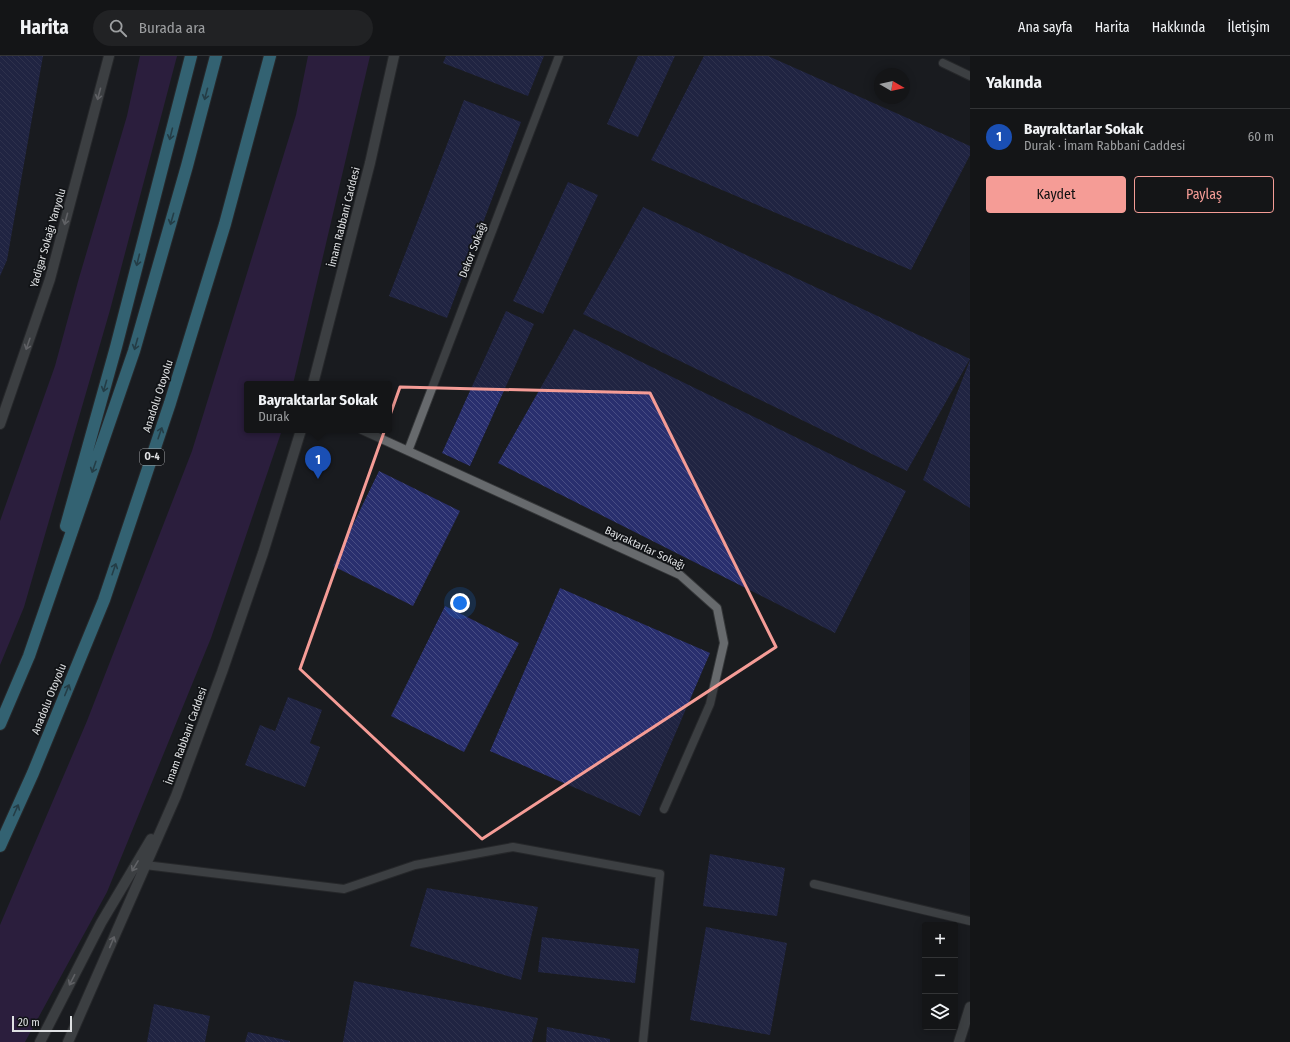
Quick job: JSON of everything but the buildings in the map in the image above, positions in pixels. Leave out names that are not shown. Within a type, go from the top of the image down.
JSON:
[{"type":"highway","points":[[29,656],[116,346],[191,56]]},
{"type":"highway","points":[[0,724],[29,656],[134,351],[187,166],[216,56]]},
{"type":"highway","name":"Anadolu Otoyolu","points":[[0,846],[33,773],[104,600],[170,402],[225,224],[270,56]]},
{"type":"main road","name":"Yadigar Sokağı Yanyolu","points":[[0,424],[50,279],[109,56]]},
{"type":"main road","name":"İmam Rabbani Caddesi","points":[[315,381],[370,163],[394,56]]},
{"type":"main road","name":"İmam Rabbani Caddesi","points":[[68,1042],[176,796],[222,672],[263,553],[300,433]]},
{"type":"main road","points":[[40,1042],[101,923],[176,796]]},
{"type":"main road","points":[[959,1042],[970,1007]]},
{"type":"lane","name":"Dekor Sokağı","points":[[408,451],[559,56]]},
{"type":"lane","points":[[944,63],[970,76]]},
{"type":"lane","name":"Bayraktarlar Sokağı","points":[[369,433],[680,575],[717,608],[724,643],[710,704],[664,809]]},
{"type":"lane","points":[[145,866],[344,889],[415,865],[513,847],[660,874],[643,1042]]},
{"type":"lane","points":[[814,884],[970,921]]},
{"type":"highlighted area","points":[[400,387],[650,393],[776,647],[482,839],[300,669]]},
{"type":"shaded area","points":[[140,56],[177,56],[110,310],[24,607],[0,665],[0,521],[55,366],[79,278],[127,116]]},
{"type":"shaded area","points":[[308,56],[370,56],[294,381],[244,381],[244,433],[281,433],[211,638],[107,892],[25,1042],[0,1042],[0,925],[87,721],[192,451],[296,115]]},
{"type":"place","name":"Bayraktarlar Sokak","points":[[318,479]]}]
